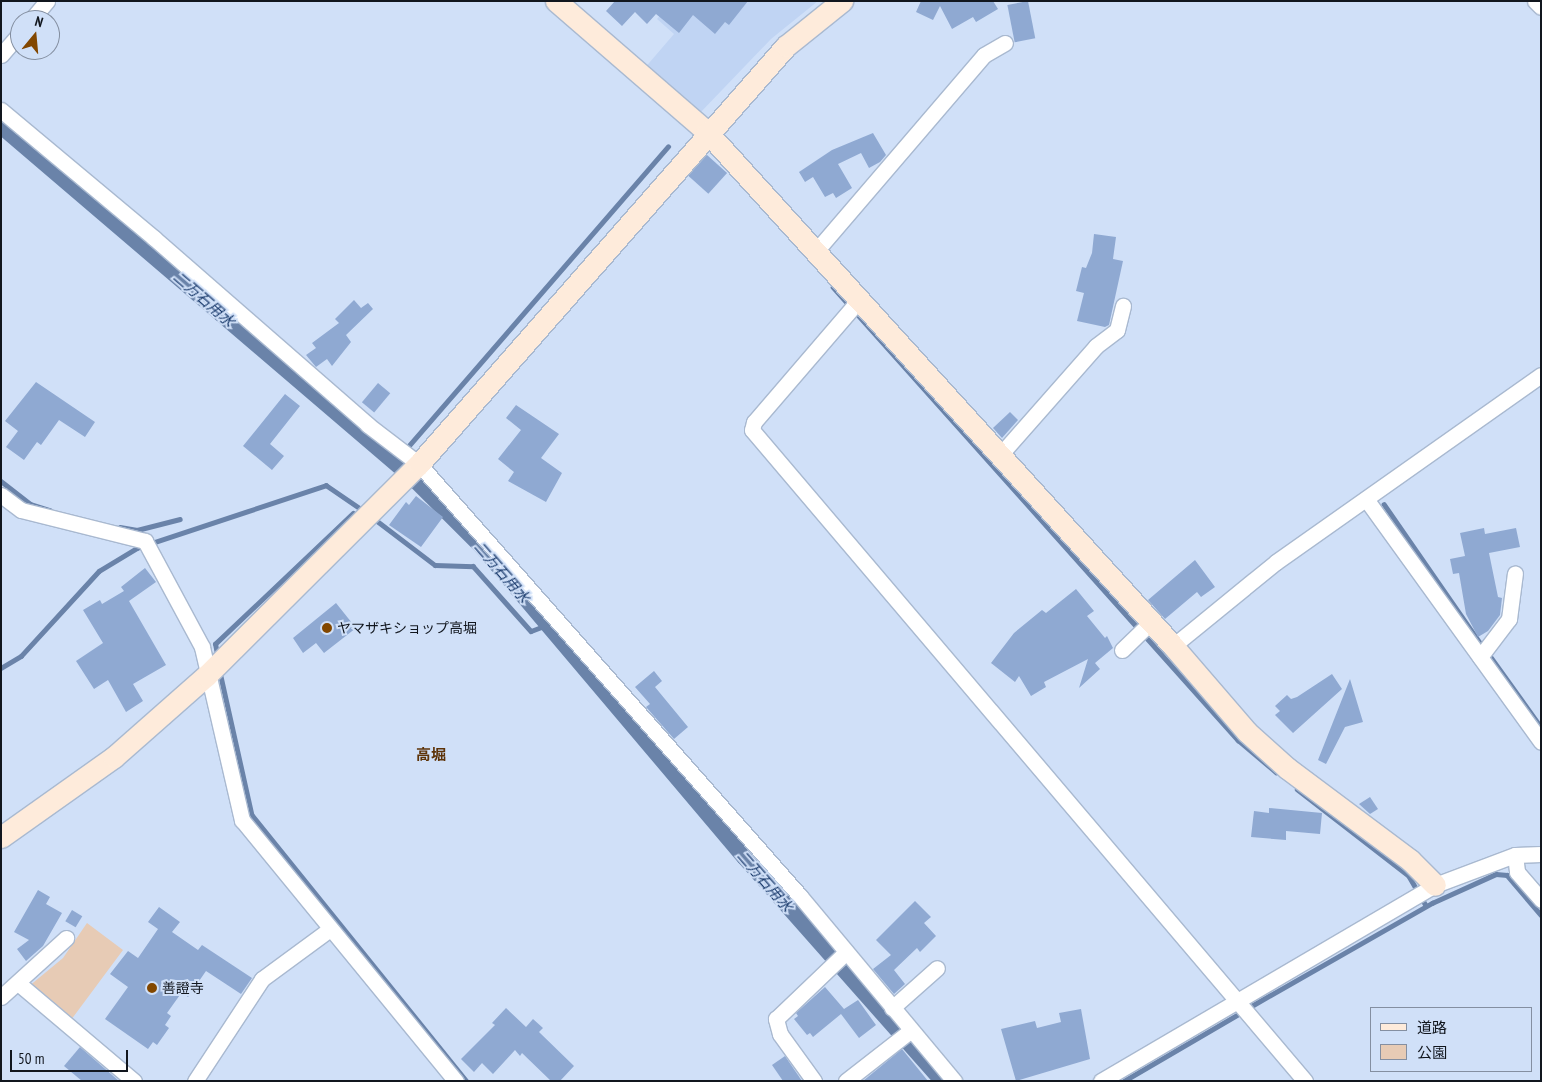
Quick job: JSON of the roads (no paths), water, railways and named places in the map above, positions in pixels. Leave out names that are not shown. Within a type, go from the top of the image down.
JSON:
[{"type":"street","points":[[556,1],[708,132],[1173,646],[1247,732],[1287,768],[1410,860],[1435,885]]},
{"type":"street","points":[[1,837],[114,757],[206,676],[419,464],[708,132],[786,46],[842,1]]},
{"type":"street","points":[[1535,1],[1541,7]]},
{"type":"street","points":[[816,252],[984,55],[1004,43]]},
{"type":"street","points":[[1,55],[10,45]]},
{"type":"street","points":[[1,110],[154,238],[368,425],[419,464],[516,570],[846,952],[910,1031],[954,1081]]},
{"type":"street","points":[[859,300],[765,409],[752,430],[1305,1081]]},
{"type":"street","points":[[1000,455],[1096,346],[1117,330],[1123,306]]},
{"type":"street","points":[[1173,646],[1276,562],[1541,375]]},
{"type":"street","points":[[1,496],[21,510],[145,541],[202,647],[206,676],[242,820],[456,1081]]},
{"type":"street","points":[[1366,499],[1541,742]]},
{"type":"street","points":[[1480,657],[1509,619],[1515,573]]},
{"type":"street","points":[[1122,650],[1151,622]]},
{"type":"street","points":[[1101,1081],[1238,1003],[1435,885],[1515,855],[1541,854]]},
{"type":"street","points":[[1515,855],[1517,872],[1541,900]]},
{"type":"street","points":[[196,1081],[262,979],[330,929]]},
{"type":"street","points":[[1,997],[66,938]]},
{"type":"street","points":[[814,1081],[780,1034],[776,1020],[846,952]]},
{"type":"street","points":[[892,1008],[937,968]]},
{"type":"street","points":[[18,983],[134,1081]]},
{"type":"street","points":[[846,1081],[910,1031]]},
{"type":"waterway","name":"二万石用水","points":[[1,126],[414,479],[482,547],[745,858],[942,1081]]},
{"type":"waterway","points":[[406,449],[668,147]]},
{"type":"waterway","points":[[833,287],[1238,740],[1276,772]]},
{"type":"waterway","points":[[1,481],[30,504],[50,510]]},
{"type":"waterway","points":[[1,668],[21,656],[99,571],[137,548],[326,485],[364,511]]},
{"type":"waterway","points":[[1384,504],[1483,647]]},
{"type":"waterway","points":[[217,654],[215,644],[353,513]]},
{"type":"waterway","points":[[372,517],[435,565],[473,566],[531,631],[547,625]]},
{"type":"waterway","points":[[120,527],[137,530],[180,519]]},
{"type":"waterway","points":[[1488,653],[1541,727]]},
{"type":"waterway","points":[[220,672],[252,815],[467,1081]]},
{"type":"waterway","points":[[1297,789],[1409,876],[1426,906]]},
{"type":"waterway","points":[[1248,1008],[1432,903],[1496,874],[1507,875],[1541,915]]},
{"type":"waterway","points":[[1124,1081],[1242,1012]]},
{"type":"place","name":"ヤマザキショップ高堀","points":[[327,628]]},
{"type":"place","name":"善證寺","points":[[152,988]]},
{"type":"district","name":"高堀","points":[[431,755]]}]
